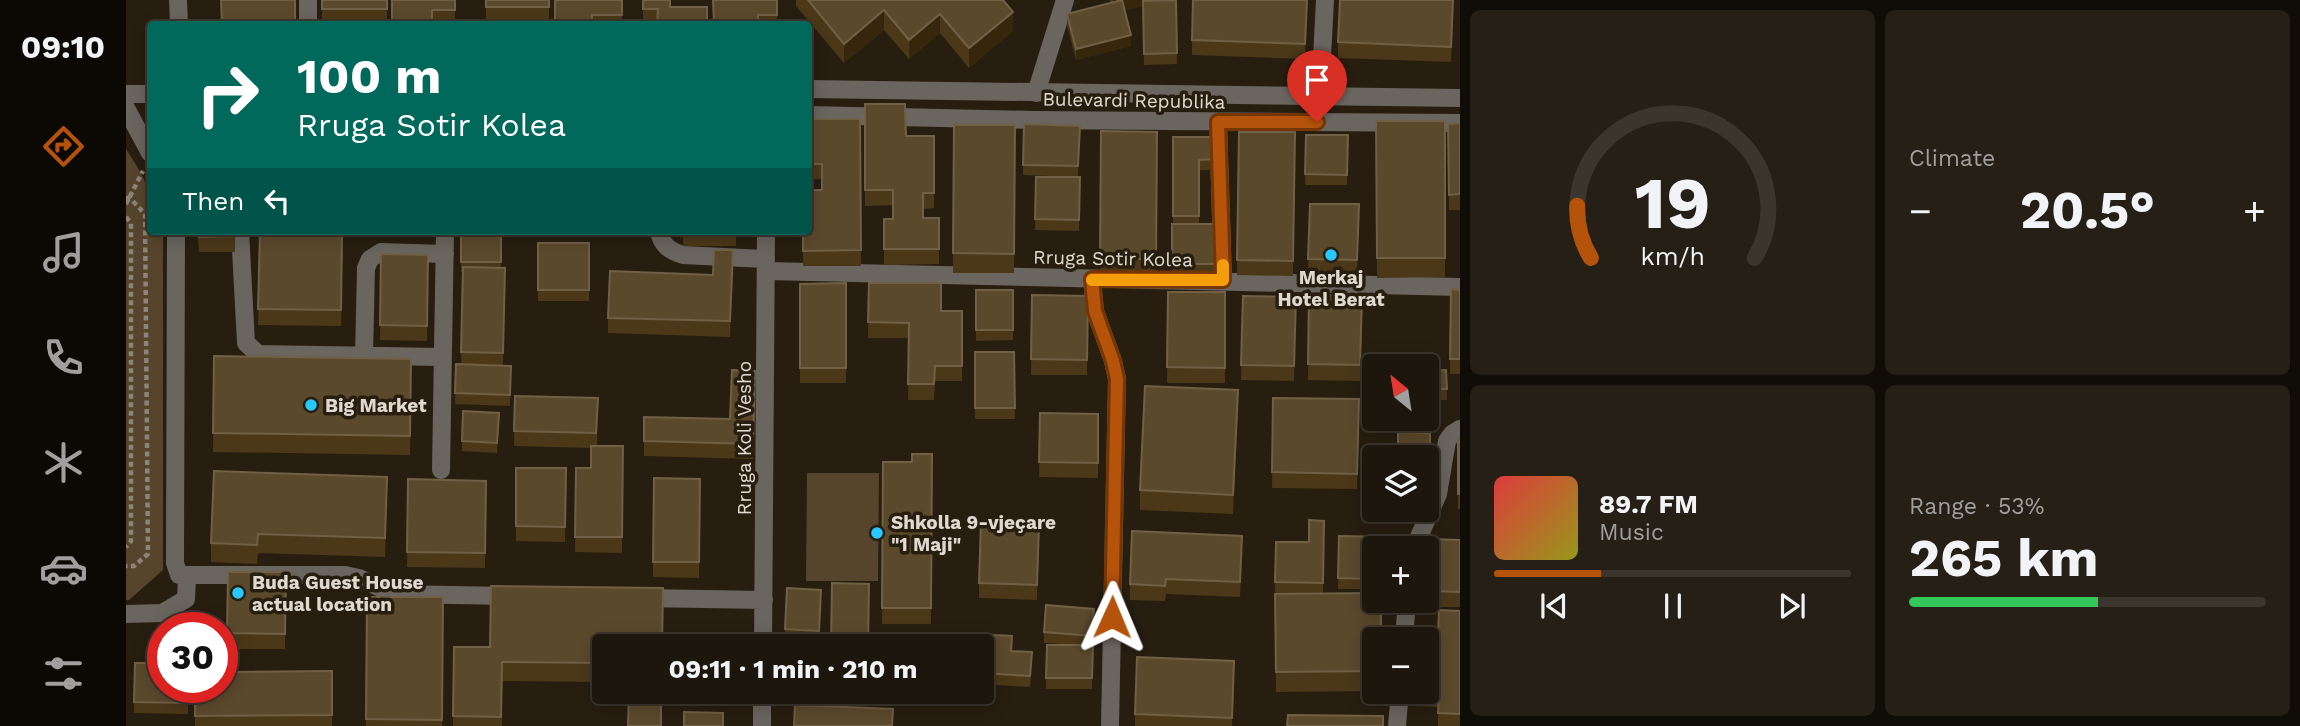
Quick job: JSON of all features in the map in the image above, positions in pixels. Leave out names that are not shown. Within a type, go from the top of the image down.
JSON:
[{"type":"street","points":[[178,0],[179,21]]},
{"type":"street","points":[[308,0],[308,21]]},
{"type":"street","points":[[1037,93],[1065,0]]},
{"type":"street","points":[[1320,96],[1325,0]]},
{"type":"street","name":"Bulevardi Republika","points":[[812,89],[1460,98]]},
{"type":"street","points":[[126,94],[147,94]]},
{"type":"street","points":[[126,108],[147,158]]},
{"type":"street","name":"Bulevardi Republika","points":[[812,115],[1460,123]]},
{"type":"street","points":[[1218,122],[1223,280]]},
{"type":"street","points":[[176,235],[175,563],[179,575],[345,575],[359,578],[394,594],[529,596]]},
{"type":"street","points":[[240,235],[246,343],[257,354],[442,356]]},
{"type":"street","points":[[441,470],[445,235]]},
{"type":"street","name":"Rruga Sotir Kolea","points":[[660,235],[664,245],[683,255],[766,265],[1092,279],[1460,287]]},
{"type":"street","name":"Rruga Koli Vesho","points":[[763,634],[766,235]]},
{"type":"street","points":[[364,356],[366,268],[370,258],[381,253],[445,254]]},
{"type":"street","points":[[1092,279],[1095,311],[1117,379],[1110,726]]},
{"type":"street","points":[[1419,536],[1438,494],[1447,441],[1460,429]]},
{"type":"street","points":[[126,614],[162,613],[186,598],[187,577]]},
{"type":"street","points":[[626,598],[764,600]]},
{"type":"street","points":[[762,704],[762,726]]},
{"type":"street","points":[[1397,726],[1399,704]]},
{"type":"path","points":[[126,204],[147,162]]},
{"type":"path","points":[[126,566],[134,566],[148,554],[145,214],[128,198]]},
{"type":"path","points":[[126,217],[131,223],[131,541],[126,547]]},
{"type":"shaded area","points":[[126,149],[147,187],[147,235],[163,235],[163,570],[126,600]]},
{"type":"shaded area","points":[[807,473],[879,473],[878,581],[806,581]]},
{"type":"building","points":[[221,0],[295,0],[295,21],[222,21]]},
{"type":"building","points":[[322,0],[387,0],[387,9],[322,9]]},
{"type":"building","points":[[392,0],[455,0],[455,10],[432,10],[432,21],[392,21]]},
{"type":"building","points":[[486,0],[549,0],[549,7],[486,7]]},
{"type":"building","points":[[555,0],[622,0],[622,15],[592,15],[592,21],[555,21]]},
{"type":"building","points":[[643,0],[670,0],[670,7],[707,7],[707,21],[657,21],[658,9],[643,9]]},
{"type":"building","points":[[713,0],[777,0],[777,15],[758,15],[758,21],[714,21]]},
{"type":"building","points":[[808,0],[1003,0],[1013,12],[969,48],[940,14],[909,40],[884,10],[844,44]]},
{"type":"building","points":[[1122,0],[1131,35],[1076,49],[1067,14]]},
{"type":"building","points":[[1176,0],[1177,53],[1144,54],[1143,1]]},
{"type":"building","points":[[1193,0],[1307,0],[1305,44],[1192,40]]},
{"type":"building","points":[[1340,0],[1453,0],[1451,47],[1338,42]]},
{"type":"building","points":[[865,104],[905,104],[906,136],[934,136],[934,193],[923,193],[923,218],[939,218],[939,249],[884,249],[884,219],[893,219],[893,190],[865,190]]},
{"type":"building","points":[[812,119],[860,119],[861,250],[803,251],[803,235],[812,235],[812,190],[822,190],[822,164],[812,164]]},
{"type":"building","points":[[1376,121],[1445,121],[1445,258],[1377,258]]},
{"type":"building","points":[[1460,123],[1460,194],[1449,195],[1448,124]]},
{"type":"building","points":[[1024,124],[1080,126],[1078,166],[1023,165]]},
{"type":"building","points":[[954,125],[1015,125],[1014,254],[953,253]]},
{"type":"building","points":[[1101,131],[1157,132],[1156,259],[1100,259]]},
{"type":"building","points":[[1239,132],[1295,132],[1293,261],[1237,260]]},
{"type":"building","points":[[1306,135],[1348,135],[1347,175],[1305,174]]},
{"type":"building","points":[[1173,137],[1216,137],[1216,159],[1199,160],[1199,216],[1173,216]]},
{"type":"building","points":[[1036,177],[1080,177],[1079,220],[1035,219]]},
{"type":"building","points":[[1310,204],[1359,204],[1357,260],[1308,259]]},
{"type":"building","points":[[1172,224],[1219,224],[1219,264],[1172,264]]},
{"type":"building","points":[[199,235],[235,235],[235,236]]},
{"type":"building","points":[[260,235],[342,235],[341,310],[258,309]]},
{"type":"building","points":[[461,235],[501,235],[501,262],[461,262]]},
{"type":"building","points":[[538,243],[589,243],[589,290],[538,290]]},
{"type":"building","points":[[714,250],[733,250],[730,321],[608,318],[610,271],[713,275]]},
{"type":"building","points":[[381,254],[428,255],[427,326],[380,325]]},
{"type":"building","points":[[463,267],[505,268],[503,353],[461,352]]},
{"type":"building","points":[[846,283],[846,368],[800,368],[800,284]]},
{"type":"building","points":[[869,283],[941,283],[941,311],[962,311],[962,366],[935,366],[934,384],[908,384],[909,323],[868,322]]},
{"type":"building","points":[[1451,289],[1460,290],[1460,359],[1450,359]]},
{"type":"building","points":[[976,290],[1013,290],[1013,330],[976,330]]},
{"type":"building","points":[[1168,292],[1225,292],[1225,368],[1167,367]]},
{"type":"building","points":[[1032,295],[1088,296],[1087,360],[1031,359]]},
{"type":"building","points":[[1309,295],[1362,296],[1360,365],[1308,364]]},
{"type":"building","points":[[1243,296],[1296,297],[1294,366],[1241,365]]},
{"type":"building","points":[[975,352],[1014,352],[1015,408],[975,408]]},
{"type":"building","points":[[214,356],[411,359],[410,436],[213,433]]},
{"type":"building","points":[[456,364],[511,366],[510,395],[455,393]]},
{"type":"building","points":[[732,370],[755,371],[753,444],[644,441],[644,417],[730,419]]},
{"type":"building","points":[[1439,370],[1446,370],[1447,389],[1439,389]]},
{"type":"building","points":[[1145,386],[1238,390],[1233,495],[1140,490]]},
{"type":"building","points":[[515,396],[598,398],[596,433],[514,431]]},
{"type":"building","points":[[1273,398],[1359,399],[1357,474],[1272,472]]},
{"type":"building","points":[[463,411],[499,413],[497,443],[462,441]]},
{"type":"building","points":[[1040,413],[1098,414],[1098,463],[1039,462]]},
{"type":"building","points":[[1398,432],[1430,433],[1430,445],[1398,445]]},
{"type":"building","points":[[1460,438],[1460,494],[1458,494]]},
{"type":"building","points":[[591,446],[623,446],[622,537],[575,537],[576,468],[591,468]]},
{"type":"building","points":[[912,454],[932,454],[931,608],[882,608],[883,462],[912,462]]},
{"type":"building","points":[[516,468],[566,468],[565,527],[516,526]]},
{"type":"building","points":[[214,471],[387,477],[385,538],[258,534],[257,545],[211,543]]},
{"type":"building","points":[[654,478],[700,479],[699,562],[653,562]]},
{"type":"building","points":[[408,479],[486,481],[485,553],[407,552]]},
{"type":"building","points":[[1309,520],[1324,521],[1323,583],[1275,582],[1276,542],[1309,542]]},
{"type":"building","points":[[981,522],[1039,524],[1037,585],[979,583]]},
{"type":"building","points":[[1132,531],[1242,536],[1240,582],[1166,579],[1165,586],[1130,584]]},
{"type":"building","points":[[1339,536],[1362,536],[1362,579],[1338,578]]},
{"type":"building","points":[[1439,539],[1460,540],[1460,592],[1439,591]]},
{"type":"building","points":[[228,572],[286,572],[285,634],[238,633],[238,612],[227,612]]},
{"type":"building","points":[[832,583],[869,584],[868,634],[831,634]]},
{"type":"building","points":[[491,586],[663,588],[662,634],[592,634],[592,663],[502,662],[501,717],[453,716],[454,647],[490,647]]},
{"type":"building","points":[[787,588],[821,590],[819,631],[785,629]]},
{"type":"building","points":[[1362,593],[1362,613],[1381,613],[1381,627],[1362,627],[1362,671],[1276,672],[1275,594]]},
{"type":"building","points":[[367,597],[443,597],[442,720],[366,719]]},
{"type":"building","points":[[1046,605],[1094,609],[1092,636],[1044,632]]},
{"type":"building","points":[[1439,610],[1460,611],[1460,714],[1438,713]]},
{"type":"building","points":[[994,635],[1012,636],[1011,651],[1032,652],[1030,676],[994,674]]},
{"type":"building","points":[[1047,645],[1093,645],[1092,678],[1046,678]]},
{"type":"building","points":[[1137,657],[1234,661],[1232,718],[1135,714]]},
{"type":"building","points":[[135,663],[147,663],[147,702],[134,702]]},
{"type":"building","points":[[332,671],[332,715],[195,716],[195,703],[238,703],[238,672]]},
{"type":"building","points":[[629,704],[661,704],[661,726],[628,726]]},
{"type":"building","points":[[795,705],[893,709],[892,726],[794,726]]},
{"type":"building","points":[[684,712],[723,713],[723,726],[684,726]]},
{"type":"building","points":[[1288,715],[1383,716],[1383,726],[1287,726]]},
{"type":"slow traffic","points":[[1092,280],[1223,280],[1223,265]]},
{"type":"place","name":"Merkaj Hotel Berat","points":[[1331,255]]},
{"type":"place","name":"Big Market","points":[[311,405]]},
{"type":"place","name":"Shkolla 9-vjeçare \"1 Maji\"","points":[[877,533]]},
{"type":"place","name":"Buda Guest House actual location","points":[[238,593]]},
{"type":"route","points":[[1112,617],[1117,379],[1095,311],[1092,279],[1223,280],[1218,122],[1317,122]]}]
